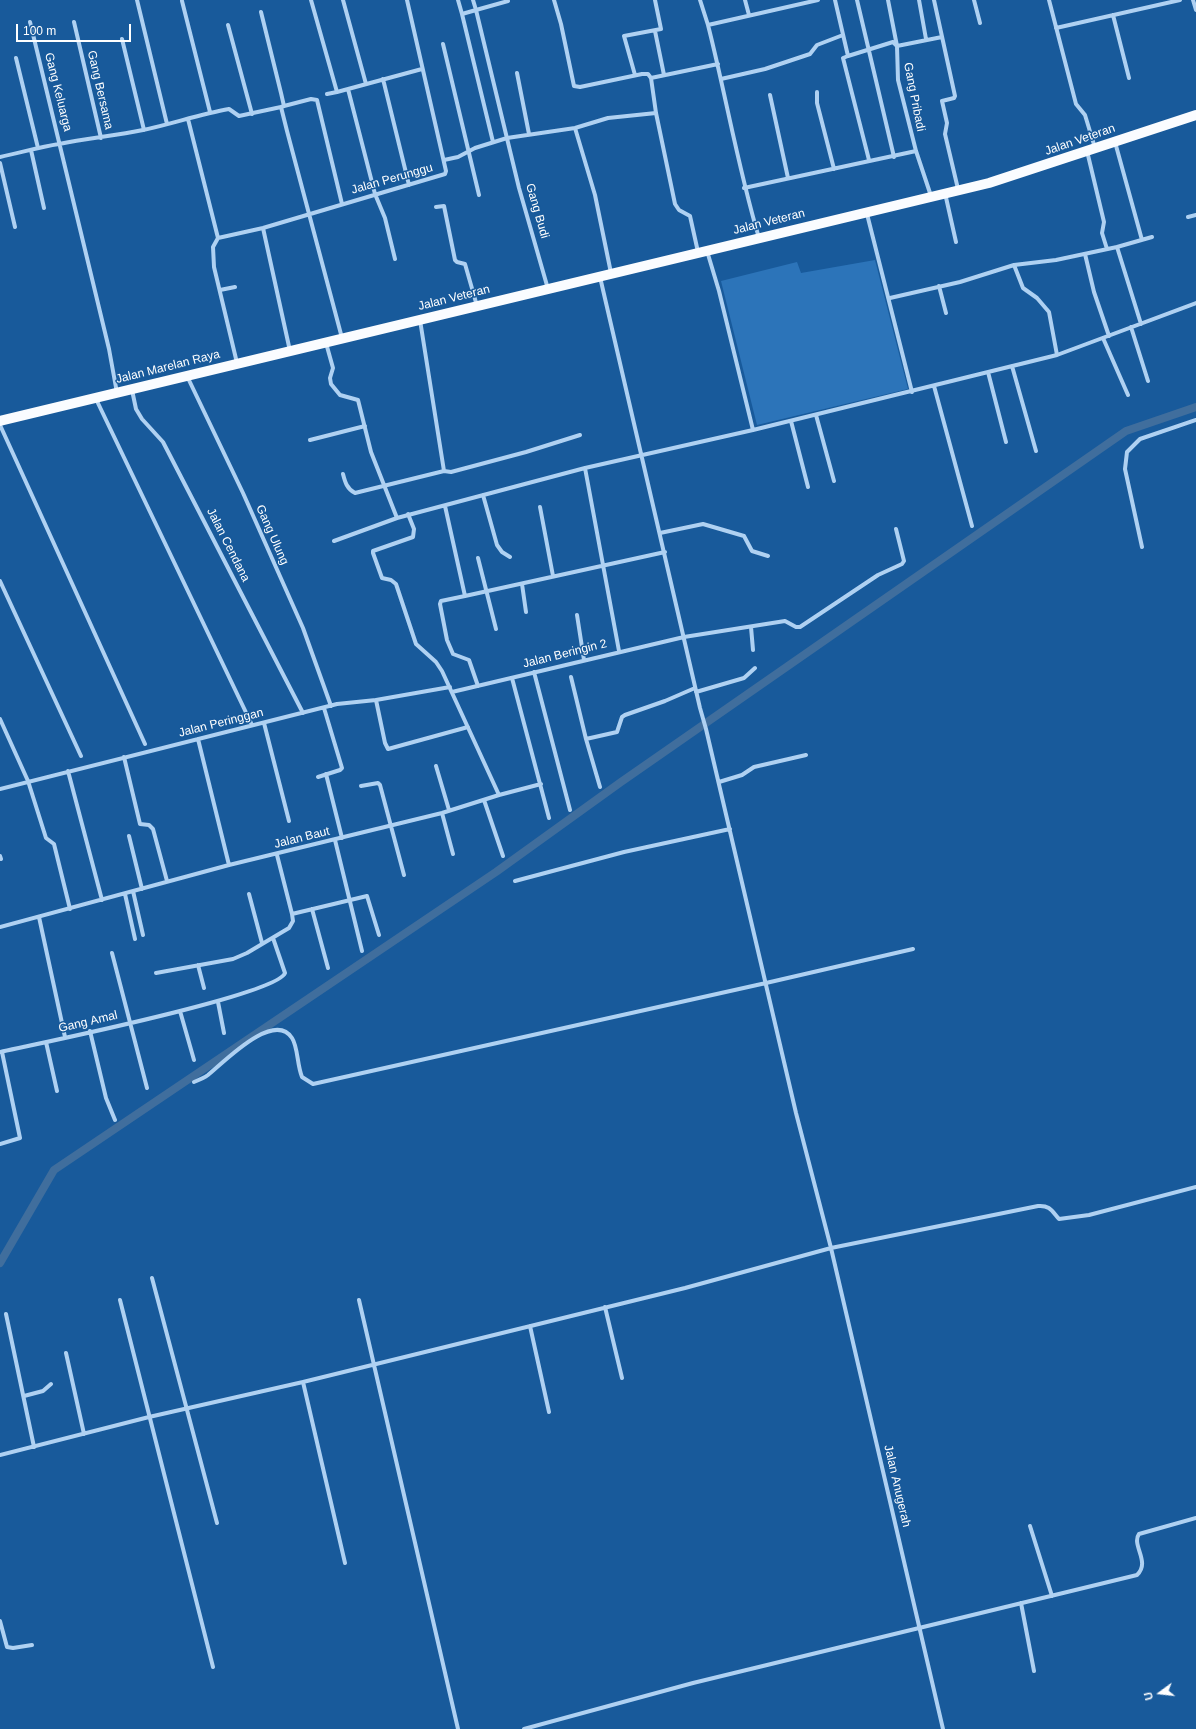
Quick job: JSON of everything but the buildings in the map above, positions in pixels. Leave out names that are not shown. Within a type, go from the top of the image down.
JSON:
[{"type":"main road","name":"Jalan Veteran","points":[[343,338],[1007,178],[1196,116]]},
{"type":"main road","name":"Jalan Marelan Raya","points":[[0,421],[343,338]]},
{"type":"street","points":[[137,0],[167,124]]},
{"type":"street","points":[[311,0],[337,92]]},
{"type":"street","points":[[343,0],[366,84]]},
{"type":"street","name":"Jalan Perunggu","points":[[218,238],[263,228],[445,174],[446,171],[444,160],[407,0]]},
{"type":"street","points":[[458,0],[493,142]]},
{"type":"street","name":"Gang Budi","points":[[473,0],[507,138],[548,289]]},
{"type":"street","points":[[554,0],[561,24],[574,86],[580,87],[635,75],[646,74],[651,78],[656,113],[675,204],[679,210],[690,216],[719,291],[753,430]]},
{"type":"street","points":[[635,75],[624,36],[661,30],[655,0]]},
{"type":"street","points":[[700,0],[722,79],[729,124],[744,188],[759,238]]},
{"type":"street","points":[[745,0],[749,15]]},
{"type":"street","points":[[708,25],[818,0]]},
{"type":"street","points":[[835,0],[848,56]]},
{"type":"street","points":[[857,0],[894,157]]},
{"type":"street","name":"Gang Pribadi","points":[[888,0],[897,46],[898,80],[916,152],[931,196]]},
{"type":"street","points":[[919,0],[926,39]]},
{"type":"street","points":[[934,0],[955,97],[942,101],[947,123],[948,149],[959,190]]},
{"type":"street","points":[[974,0],[980,23]]},
{"type":"street","points":[[1049,0],[1076,104],[1085,115],[1104,222],[1102,232],[1107,249]]},
{"type":"street","points":[[1056,28],[1180,0]]},
{"type":"street","points":[[1193,0],[1196,10]]},
{"type":"street","points":[[182,1],[210,112]]},
{"type":"street","points":[[462,14],[508,1]]},
{"type":"street","points":[[261,12],[282,107],[309,214],[343,338]]},
{"type":"street","points":[[1113,16],[1129,78]]},
{"type":"street","name":"Gang Keluarga","points":[[30,22],[109,349],[117,393]]},
{"type":"street","name":"Gang Bersama","points":[[74,22],[101,138]]},
{"type":"street","points":[[228,25],[252,114]]},
{"type":"street","points":[[655,31],[664,75]]},
{"type":"street","points":[[722,79],[765,69],[810,54],[817,46],[843,34]]},
{"type":"street","points":[[869,160],[843,58],[893,42],[897,46],[942,36]]},
{"type":"street","points":[[122,40],[144,130]]},
{"type":"street","points":[[443,44],[480,195]]},
{"type":"street","points":[[16,58],[38,148]]},
{"type":"street","points":[[651,78],[718,64]]},
{"type":"street","points":[[328,94],[422,69]]},
{"type":"street","points":[[517,73],[529,134]]},
{"type":"street","points":[[383,80],[409,185]]},
{"type":"street","points":[[348,89],[375,194],[385,218],[395,259]]},
{"type":"street","points":[[817,92],[817,103],[834,169]]},
{"type":"street","points":[[770,96],[788,178]]},
{"type":"street","points":[[0,157],[60,143],[101,138],[144,130],[188,120],[210,112],[229,109],[237,116],[252,114],[311,99],[317,100],[342,204]]},
{"type":"street","points":[[444,160],[458,157],[469,150],[507,138],[574,128],[608,118],[656,113]]},
{"type":"street","points":[[188,120],[218,238],[212,249],[237,364]]},
{"type":"street","points":[[574,128],[595,195],[611,274]]},
{"type":"street","points":[[1114,142],[1142,240]]},
{"type":"street","points":[[31,150],[44,208]]},
{"type":"street","points":[[744,188],[869,160],[894,157],[916,152]]},
{"type":"street","points":[[0,163],[15,227]]},
{"type":"street","points":[[945,193],[956,242]]},
{"type":"street","points":[[436,207],[444,206],[455,260],[456,262],[465,264],[477,306]]},
{"type":"street","points":[[867,212],[890,298],[912,392]]},
{"type":"street","points":[[1188,217],[1196,215]]},
{"type":"street","points":[[263,228],[290,351]]},
{"type":"street","points":[[890,298],[1014,265],[1084,254],[1117,247],[1152,237]]},
{"type":"street","points":[[1117,247],[1141,324]]},
{"type":"street","points":[[1084,254],[1094,292],[1109,336]]},
{"type":"street","points":[[1014,265],[1023,288],[1037,298],[1049,312],[1057,355]]},
{"type":"street","name":"Jalan Anugerah","points":[[600,276],[640,456],[665,552],[700,708],[831,1248],[943,1729]]},
{"type":"street","points":[[939,286],[946,313]]},
{"type":"street","points":[[220,290],[235,287]]},
{"type":"street","points":[[334,540],[408,514],[446,506],[585,468],[791,421],[1057,355],[1196,303]]},
{"type":"street","points":[[420,320],[444,471]]},
{"type":"street","points":[[1131,327],[1148,381]]},
{"type":"street","points":[[1103,338],[1128,395]]},
{"type":"street","points":[[326,342],[332,368],[330,378],[331,384],[340,395],[358,400],[371,452],[397,518]]},
{"type":"street","points":[[1012,366],[1036,451]]},
{"type":"street","points":[[988,372],[1006,442]]},
{"type":"street","name":"Gang Ulung","points":[[187,376],[246,500],[303,628],[331,706]]},
{"type":"street","points":[[934,386],[972,526]]},
{"type":"street","name":"Jalan Cendana","points":[[132,389],[136,409],[144,422],[163,442],[303,713]]},
{"type":"street","points":[[96,398],[252,725]]},
{"type":"street","points":[[816,415],[834,481]]},
{"type":"street","points":[[1142,547],[1125,469],[1127,452],[1140,438],[1196,420]]},
{"type":"street","points":[[791,421],[808,486]]},
{"type":"street","points":[[0,426],[145,744]]},
{"type":"street","points":[[310,440],[365,426]]},
{"type":"street","points":[[343,474],[350,491],[355,493],[444,471],[450,472],[526,452],[580,435]]},
{"type":"street","points":[[585,468],[619,651]]},
{"type":"street","points":[[483,495],[497,545],[502,552],[510,557]]},
{"type":"street","points":[[446,506],[465,596]]},
{"type":"street","points":[[540,507],[553,576]]},
{"type":"street","points":[[408,514],[414,529],[413,537],[378,547],[373,553],[382,578],[391,580],[396,584],[416,644],[436,662],[450,687],[499,796]]},
{"type":"street","points":[[660,533],[703,524],[744,536],[752,550],[768,556]]},
{"type":"street","name":"Jalan Beringin 2","points":[[452,692],[619,651],[684,637],[785,621],[796,627],[800,627],[878,575],[902,564],[904,561],[896,529]]},
{"type":"street","points":[[478,686],[469,660],[453,654],[447,640],[440,604],[441,601],[665,552]]},
{"type":"street","points":[[478,558],[496,629]]},
{"type":"street","points":[[0,580],[81,756]]},
{"type":"street","points":[[522,584],[526,612]]},
{"type":"street","points":[[577,615],[584,660]]},
{"type":"street","points":[[751,627],[753,650]]},
{"type":"street","points":[[586,739],[617,732],[622,717],[625,715],[696,690],[744,678],[755,668]]},
{"type":"street","points":[[534,672],[570,810]]},
{"type":"street","points":[[512,678],[549,818]]},
{"type":"street","points":[[571,678],[600,788]]},
{"type":"street","name":"Jalan Peringgan","points":[[0,789],[331,706],[450,687]]},
{"type":"street","points":[[376,700],[385,743],[388,749],[468,728]]},
{"type":"street","points":[[318,776],[340,770],[342,768],[324,708]]},
{"type":"street","points":[[0,719],[28,781],[46,838],[54,844],[70,909]]},
{"type":"street","points":[[264,723],[289,821]]},
{"type":"street","points":[[198,739],[229,865]]},
{"type":"street","points":[[719,782],[742,775],[754,767],[806,755]]},
{"type":"street","points":[[124,757],[140,824],[150,825],[153,829],[167,881]]},
{"type":"street","points":[[436,766],[449,810]]},
{"type":"street","points":[[68,771],[102,900]]},
{"type":"street","points":[[326,774],[342,838]]},
{"type":"street","points":[[361,786],[378,783],[380,785],[404,875]]},
{"type":"street","name":"Jalan Baut","points":[[0,927],[229,865],[277,855],[442,813],[541,784]]},
{"type":"street","points":[[484,800],[503,856]]},
{"type":"street","points":[[442,813],[453,854]]},
{"type":"street","points":[[515,881],[632,850],[730,830]]},
{"type":"street","points":[[128,836],[142,889]]},
{"type":"street","points":[[335,840],[362,951]]},
{"type":"street","points":[[156,973],[233,959],[247,953],[289,928],[293,921],[292,914],[277,855]]},
{"type":"street","points":[[133,891],[143,935]]},
{"type":"street","points":[[125,894],[135,939]]},
{"type":"street","points":[[249,894],[262,943]]},
{"type":"street","points":[[292,914],[367,896],[379,935]]},
{"type":"street","points":[[312,909],[328,968]]},
{"type":"street","points":[[39,917],[65,1037]]},
{"type":"street","name":"Gang Amal","points":[[1,1052],[218,1002],[269,984],[283,977],[285,973],[273,938]]},
{"type":"street","points":[[194,1082],[208,1075],[250,1041],[264,1033],[276,1029],[287,1032],[292,1038],[296,1047],[296,1057],[302,1077],[313,1084],[913,949]]},
{"type":"street","points":[[112,953],[147,1088]]},
{"type":"street","points":[[198,965],[204,988]]},
{"type":"street","points":[[218,1002],[224,1033]]},
{"type":"street","points":[[180,1011],[194,1060]]},
{"type":"street","points":[[90,1031],[106,1098],[114,1120]]},
{"type":"street","points":[[46,1042],[57,1091]]},
{"type":"street","points":[[0,1144],[20,1138],[1,1052]]},
{"type":"street","points":[[0,1455],[149,1417],[253,1392],[303,1382],[374,1363],[685,1288],[831,1248],[1038,1206],[1052,1208],[1059,1219],[1064,1220],[1089,1215],[1196,1187]]},
{"type":"street","points":[[152,1278],[188,1408],[217,1523]]},
{"type":"street","points":[[120,1300],[213,1667]]},
{"type":"street","points":[[359,1300],[458,1729]]},
{"type":"street","points":[[605,1307],[622,1378]]},
{"type":"street","points":[[6,1314],[34,1447]]},
{"type":"street","points":[[530,1326],[549,1412]]},
{"type":"street","points":[[66,1353],[84,1434]]},
{"type":"street","points":[[303,1382],[345,1563]]},
{"type":"street","points":[[24,1396],[43,1391],[51,1384]]},
{"type":"street","points":[[524,1729],[693,1682],[1137,1575],[1141,1571],[1142,1561],[1136,1540],[1138,1534],[1196,1518]]},
{"type":"street","points":[[1030,1526],[1052,1596]]},
{"type":"street","points":[[1021,1603],[1034,1671]]},
{"type":"street","points":[[0,1621],[7,1647],[13,1648],[32,1645]]},
{"type":"shaded area","points":[[875,260],[908,389],[757,425],[721,281],[797,262],[801,273]]},
{"type":"waterway","points":[[0,1263],[54,1170],[496,872],[621,782],[1126,431],[1196,407]]}]
